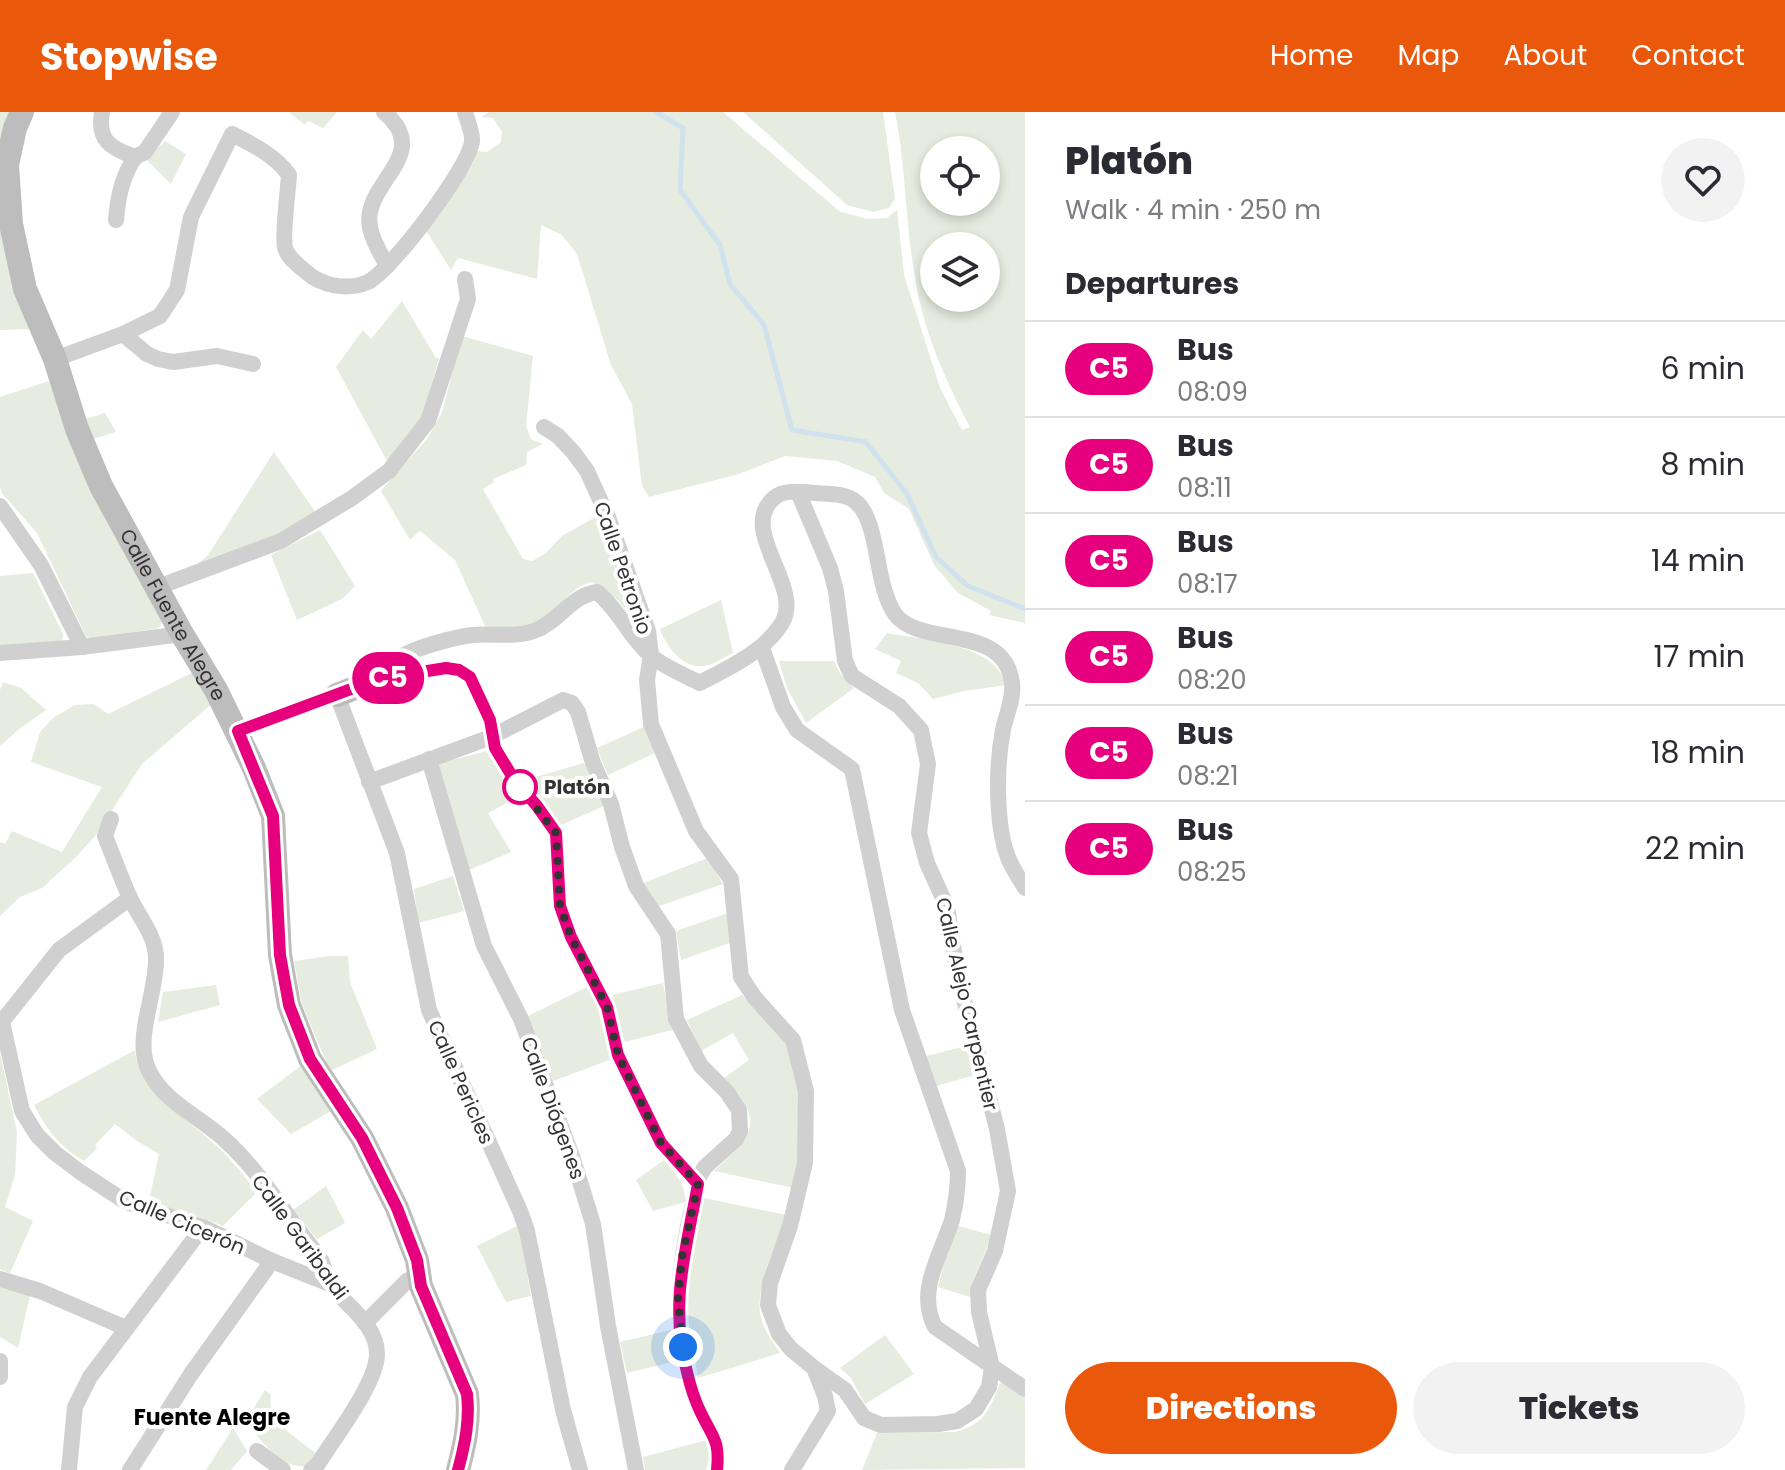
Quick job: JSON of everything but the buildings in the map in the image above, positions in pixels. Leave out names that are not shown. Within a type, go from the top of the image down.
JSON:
[{"type":"street","name":"Calle Fuente Alegre","points":[[22,112],[7,165],[11,224],[25,289],[55,359],[77,429],[101,486],[238,731],[273,816],[280,955],[289,1005],[310,1059],[362,1138],[397,1208],[417,1260],[421,1286],[467,1394],[466,1442],[458,1470]]},
{"type":"street","points":[[102,112],[99,126],[103,138],[117,150],[135,157]]},
{"type":"street","points":[[116,220],[117,198],[126,171],[135,157],[145,152],[172,112]]},
{"type":"street","points":[[384,112],[392,119],[403,139],[400,159],[370,211],[370,230],[387,266]]},
{"type":"street","points":[[55,359],[123,334],[160,316],[177,290],[191,217],[232,134],[256,146],[284,167],[289,175],[285,247],[292,259],[312,277],[327,285],[355,285],[369,281],[387,266],[423,224],[466,161],[472,140],[465,112]]},
{"type":"street","points":[[158,587],[281,541],[352,498],[389,471],[428,421],[468,299],[465,279]]},
{"type":"street","points":[[123,334],[158,359],[173,362],[217,356],[253,364]]},
{"type":"street","name":"Calle Petronio","points":[[544,427],[558,436],[587,471],[608,517],[648,631],[651,655],[647,680],[651,724],[696,831],[731,879],[741,977],[755,998],[793,1040],[806,1091],[805,1163],[790,1226],[770,1283],[768,1305],[779,1334],[814,1368],[828,1411],[792,1470]]},
{"type":"street","points":[[378,679],[397,659],[435,644],[472,635],[517,635],[536,630],[554,620],[574,600],[597,592],[613,605],[633,636],[651,655],[700,683],[762,648],[782,622],[787,610],[787,597],[767,550],[762,517],[773,498],[786,492],[798,492],[831,494],[856,502],[870,524],[883,593],[897,618],[914,628],[980,644],[1004,661],[1013,687],[1000,748],[1000,822],[1008,860],[1025,888]]},
{"type":"street","name":"Calle Alejo Carpentier","points":[[798,492],[830,568],[845,661],[852,676],[899,706],[921,730],[928,764],[919,833],[927,863],[947,907],[964,1004],[997,1129],[1008,1191],[1005,1217],[995,1251],[978,1290],[979,1312],[992,1367]]},
{"type":"street","points":[[0,506],[41,565],[82,647]]},
{"type":"street","points":[[0,653],[82,647],[182,634]]},
{"type":"street","points":[[762,648],[783,707],[797,730],[852,769],[902,1010],[958,1171],[958,1192],[951,1221],[928,1291],[929,1316],[935,1327],[1025,1389]]},
{"type":"street","points":[[238,731],[378,679],[446,668],[459,670],[470,677],[490,720],[491,737],[515,781],[556,833],[560,906],[571,937],[607,1007],[618,1055],[661,1143],[698,1184]]},
{"type":"street","name":"Calle Pericles","points":[[337,695],[397,853],[429,1010],[527,1231],[563,1410],[580,1470]]},
{"type":"street","points":[[369,782],[491,737],[563,700],[572,703],[578,712],[636,886],[668,934],[676,1019],[701,1066],[727,1092],[739,1110],[740,1131],[736,1139],[705,1167],[698,1184],[682,1257],[678,1299],[686,1371],[701,1413],[717,1441],[717,1470]]},
{"type":"street","name":"Calle Diógenes","points":[[429,759],[484,946],[521,1019],[572,1156],[593,1224],[608,1326],[636,1470]]},
{"type":"street","name":"Calle Garibaldi","points":[[111,819],[105,836],[157,957],[144,1035],[143,1057],[149,1073],[165,1094],[225,1139],[274,1196],[321,1261],[330,1284],[365,1323],[378,1351],[369,1383],[318,1464],[311,1470]]},
{"type":"street","points":[[1,1023],[59,950],[130,898]]},
{"type":"street","name":"Calle Cicerón","points":[[1,1023],[22,1111],[37,1135],[80,1172],[126,1202],[203,1227],[272,1261],[330,1284]]},
{"type":"street","points":[[69,1470],[75,1407],[90,1377],[203,1227]]},
{"type":"street","name":"Calle Cicerón","points":[[130,1470],[191,1374],[272,1261]]},
{"type":"street","points":[[365,1323],[407,1281],[419,1274]]},
{"type":"street","points":[[0,1279],[40,1291],[126,1328]]},
{"type":"street","points":[[0,1361],[0,1377]]},
{"type":"street","points":[[814,1368],[845,1390],[864,1418],[881,1425],[957,1421],[976,1409],[989,1387],[992,1367]]},
{"type":"street","points":[[257,1451],[283,1470]]},
{"type":"shaded area","points":[[0,112],[13,112],[6,205],[10,274],[15,296],[32,329],[0,330]]},
{"type":"shaded area","points":[[289,112],[337,112],[323,128],[308,121],[305,125]]},
{"type":"shaded area","points":[[489,112],[723,112],[839,211],[867,219],[887,218],[897,210],[904,275],[940,388],[962,430],[970,427],[936,354],[922,312],[1000,312],[1000,232],[920,232],[920,302],[895,112],[1025,112],[1025,623],[989,615],[991,611],[958,593],[934,565],[909,509],[884,493],[875,477],[837,461],[785,456],[739,474],[649,497],[642,486],[632,404],[611,365],[577,254],[562,235],[541,225],[537,279],[458,258],[451,270],[425,229],[473,163],[475,151],[487,152],[501,142],[502,132],[493,118],[481,117]]},
{"type":"shaded area","points":[[743,112],[883,112],[895,199],[889,208],[873,212],[847,205]]},
{"type":"shaded area","points":[[165,141],[186,154],[171,184],[146,159]]},
{"type":"shaded area","points":[[402,301],[436,358],[439,358],[422,417],[387,461],[336,367],[363,330],[371,339]]},
{"type":"shaded area","points":[[462,336],[533,356],[526,426],[531,439],[543,444],[527,452],[526,465],[493,479],[494,482],[483,489],[523,559],[532,561],[546,553],[562,536],[599,515],[640,633],[619,601],[592,582],[569,595],[536,623],[517,628],[485,626],[455,560],[420,531],[410,540],[381,491],[427,439],[442,412]]},
{"type":"shaded area","points":[[49,381],[163,620],[159,628],[92,639],[86,636],[37,533],[2,493],[0,397]]},
{"type":"shaded area","points":[[105,413],[116,432],[90,440],[85,419]]},
{"type":"shaded area","points":[[274,452],[316,513],[286,533],[196,565],[208,555]]},
{"type":"shaded area","points":[[320,530],[355,586],[342,599],[297,620],[271,555]]},
{"type":"shaded area","points":[[33,573],[63,634],[62,641],[0,647],[0,576]]},
{"type":"shaded area","points":[[721,600],[733,653],[709,665],[685,662],[672,651],[660,629]]},
{"type":"shaded area","points":[[887,633],[938,641],[973,652],[999,671],[1006,685],[933,699],[918,683],[896,673],[901,661],[875,649]]},
{"type":"shaded area","points":[[779,661],[834,661],[839,672],[854,688],[806,723],[787,688]]},
{"type":"shaded area","points":[[196,671],[215,701],[142,764],[96,835],[75,858],[42,888],[20,897],[0,916],[0,842],[5,844],[12,831],[62,852],[102,787],[31,762],[40,732],[53,718],[75,705],[94,704],[108,714]]},
{"type":"shaded area","points":[[3,682],[21,688],[46,710],[0,746],[0,690]]},
{"type":"shaded area","points":[[644,727],[655,753],[608,775],[597,748]]},
{"type":"shaded area","points":[[487,751],[516,798],[488,813],[511,852],[469,870],[439,766],[440,763]]},
{"type":"shaded area","points":[[584,763],[604,806],[559,826],[525,780]]},
{"type":"shaded area","points":[[708,858],[723,884],[659,906],[643,883]]},
{"type":"shaded area","points":[[453,876],[464,911],[418,923],[414,889]]},
{"type":"shaded area","points":[[728,913],[730,943],[681,960],[676,931]]},
{"type":"shaded area","points":[[348,956],[350,982],[377,1049],[330,1071],[302,1004],[294,961]]},
{"type":"shaded area","points":[[663,983],[672,1030],[625,1042],[612,995]]},
{"type":"shaded area","points":[[216,985],[220,1005],[158,1022],[163,992]]},
{"type":"shaded area","points":[[589,986],[599,1008],[612,1059],[553,1081],[528,1016]]},
{"type":"shaded area","points":[[742,995],[779,1032],[793,1061],[800,1116],[794,1188],[714,1171],[738,1147],[750,1127],[746,1106],[724,1078],[749,1060],[733,1033],[701,1051],[687,1020]]},
{"type":"shaded area","points":[[966,1046],[975,1075],[936,1086],[926,1056]]},
{"type":"shaded area","points":[[135,1050],[138,1066],[157,1094],[213,1142],[257,1192],[223,1226],[149,1201],[159,1154],[115,1124],[84,1161],[55,1137],[34,1105]]},
{"type":"shaded area","points":[[0,1053],[17,1132],[15,1175],[5,1207],[33,1221],[10,1273],[0,1269]]},
{"type":"shaded area","points":[[303,1064],[331,1111],[291,1134],[257,1099]]},
{"type":"shaded area","points":[[664,1160],[682,1184],[685,1202],[653,1211],[636,1180]]},
{"type":"shaded area","points":[[326,1186],[345,1223],[317,1239],[293,1210]]},
{"type":"shaded area","points":[[704,1198],[786,1215],[764,1277],[760,1302],[763,1324],[780,1353],[698,1378],[685,1301],[689,1259]]},
{"type":"shaded area","points":[[519,1225],[531,1296],[506,1302],[477,1246]]},
{"type":"shaded area","points":[[958,1226],[992,1235],[972,1283],[970,1297],[938,1287],[950,1241]]},
{"type":"shaded area","points":[[0,1287],[30,1295],[18,1348],[0,1337]]},
{"type":"shaded area","points":[[671,1330],[676,1361],[627,1373],[620,1342]]},
{"type":"shaded area","points":[[885,1335],[914,1374],[865,1404],[851,1378],[840,1368]]},
{"type":"shaded area","points":[[1000,1383],[1005,1383],[1025,1398],[1025,1468],[862,1470],[877,1433],[955,1432],[965,1429],[985,1414]]},
{"type":"shaded area","points":[[265,1390],[271,1395],[273,1413],[279,1422],[318,1455],[307,1466],[297,1466],[280,1458],[245,1422]]},
{"type":"shaded area","points":[[233,1428],[247,1451],[231,1470],[206,1470]]},
{"type":"shaded area","points":[[707,1440],[712,1450],[706,1470],[645,1470],[643,1457]]},
{"type":"waterway","points":[[656,112],[683,128],[680,190],[720,245],[730,284],[764,325],[792,430],[866,442],[907,494],[936,557],[968,586],[1025,609]]},
{"type":"bus line","name":"C5","points":[[458,1470],[466,1442],[467,1394],[421,1286],[417,1260],[397,1208],[362,1138],[310,1059],[289,1005],[280,955],[273,816],[238,731],[378,679],[446,668],[459,670],[470,677],[490,720],[495,748],[515,781],[556,833],[560,906],[571,937],[607,1007],[618,1055],[661,1143],[698,1184],[682,1257],[678,1299],[686,1371],[701,1413],[717,1441],[717,1470]]},
{"type":"place","name":"Platón","points":[[520,787]]},
{"type":"district","name":"Fuente Alegre","points":[[212,1417]]},
{"type":"route","points":[[520,787],[556,833],[560,906],[571,937],[607,1007],[618,1055],[661,1143],[698,1184],[682,1257],[678,1299],[683,1347]]}]
